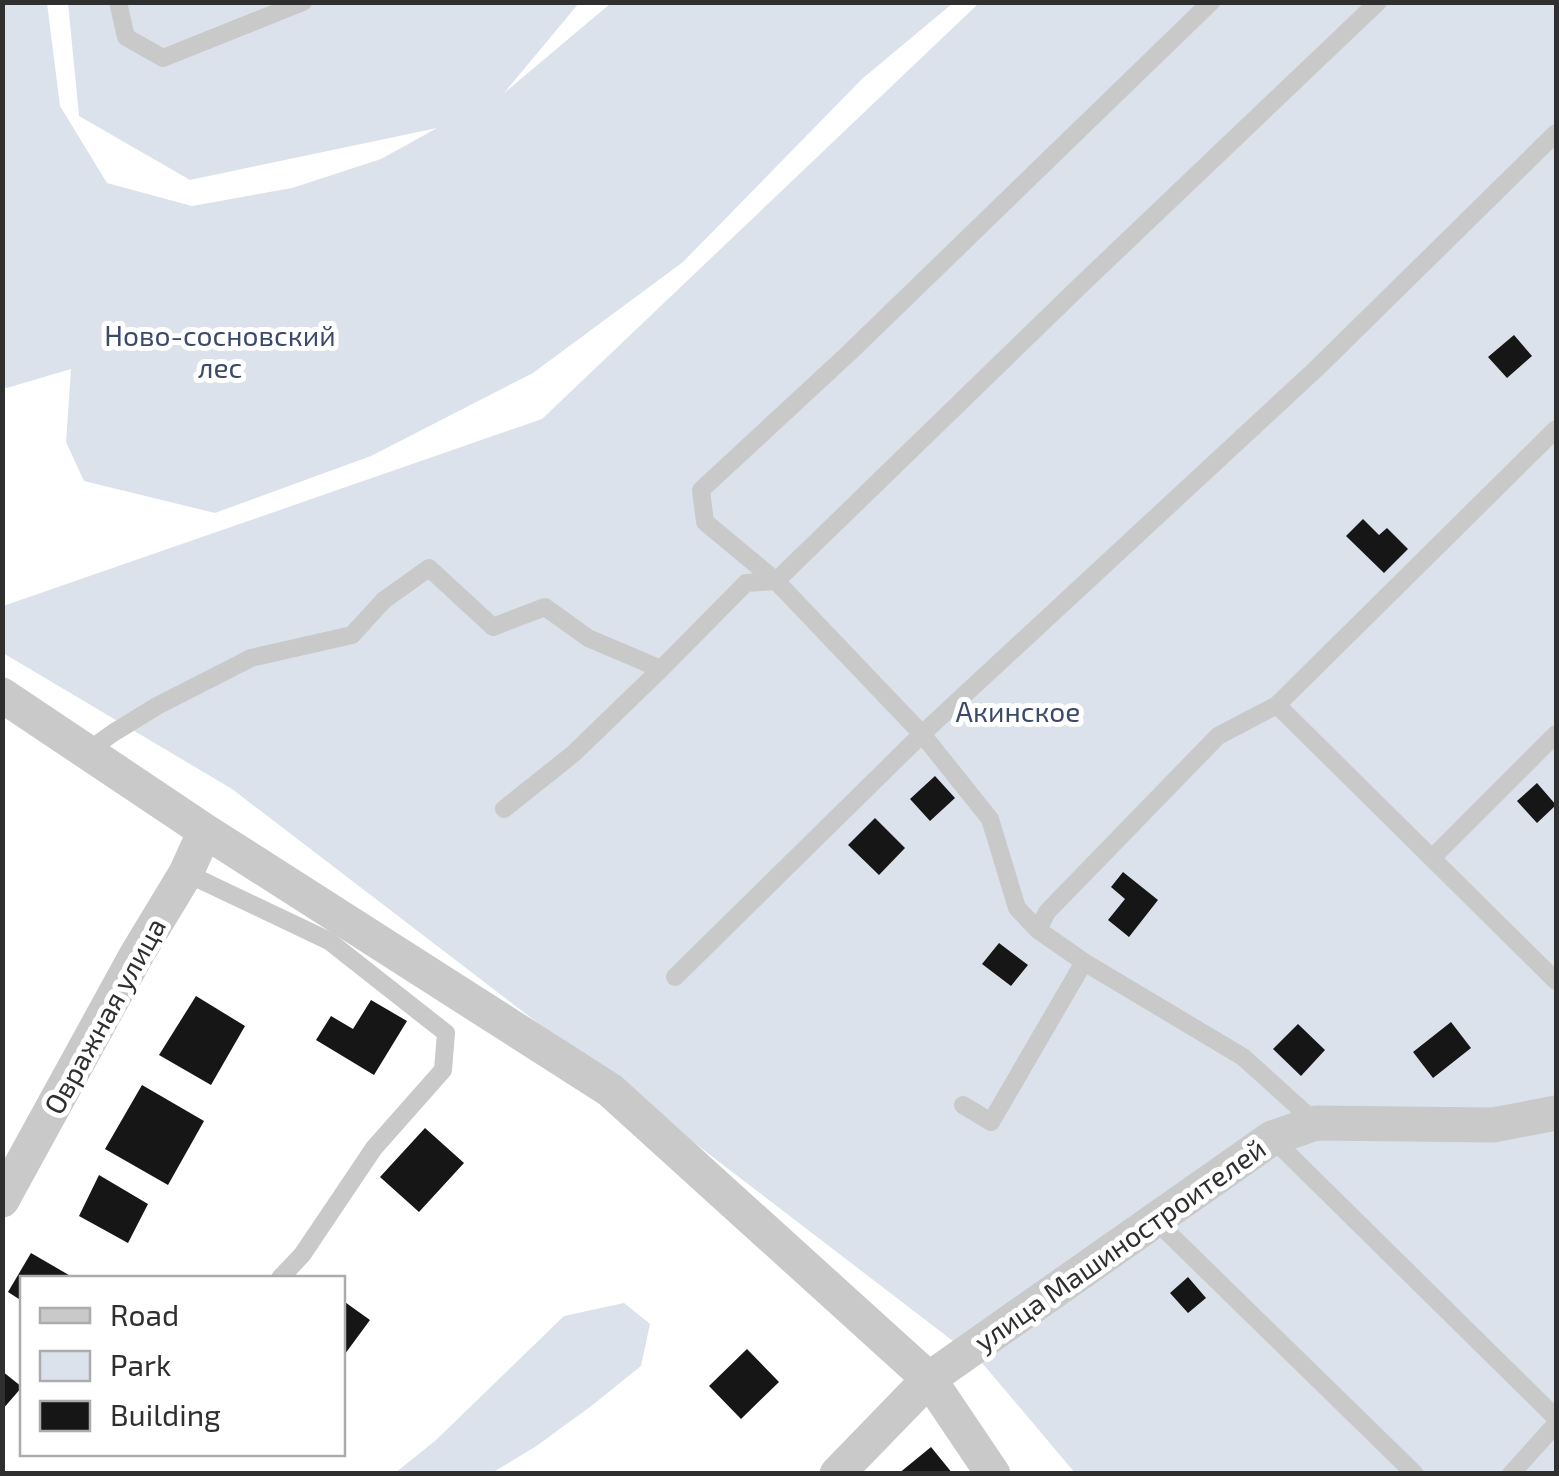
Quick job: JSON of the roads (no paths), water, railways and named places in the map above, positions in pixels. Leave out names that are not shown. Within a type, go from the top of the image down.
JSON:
[{"type":"street","points":[[2,695],[205,831],[610,1090],[929,1379],[993,1474]]},
{"type":"street","name":"Овражная улица","points":[[2,1200],[186,872],[205,831]]},
{"type":"street","name":"улица Машиностроителей","points":[[837,1474],[929,1379],[1272,1138],[1316,1123],[1493,1125],[1556,1113]]},
{"type":"lane","points":[[118,2],[126,37],[163,58],[303,2]]},
{"type":"lane","points":[[1211,2],[849,353],[701,490],[704,522],[776,581],[922,734],[990,820],[1017,908],[1038,930],[1084,962],[1244,1057],[1316,1123]]},
{"type":"lane","points":[[504,809],[573,754],[746,584],[776,581],[1378,2]]},
{"type":"lane","points":[[674,977],[922,734],[1316,369],[1556,133]]},
{"type":"lane","points":[[1038,930],[1047,912],[1218,736],[1277,705],[1556,429]]},
{"type":"lane","points":[[88,752],[158,706],[251,658],[352,635],[384,600],[429,568],[493,627],[546,608],[588,638],[661,669]]},
{"type":"lane","points":[[1277,705],[1556,981]]},
{"type":"lane","points":[[1432,858],[1556,734]]},
{"type":"lane","points":[[186,872],[329,941],[446,1033],[443,1070],[374,1148],[302,1255],[282,1276]]},
{"type":"lane","points":[[963,1106],[991,1122],[1084,962]]},
{"type":"lane","points":[[1272,1138],[1556,1421],[1511,1474]]},
{"type":"lane","points":[[1155,1220],[1415,1474]]},
{"type":"park label","name":"Ново-сосновский лес","points":[[220,352]]},
{"type":"park label","name":"Акинское","points":[[1018,712]]}]
